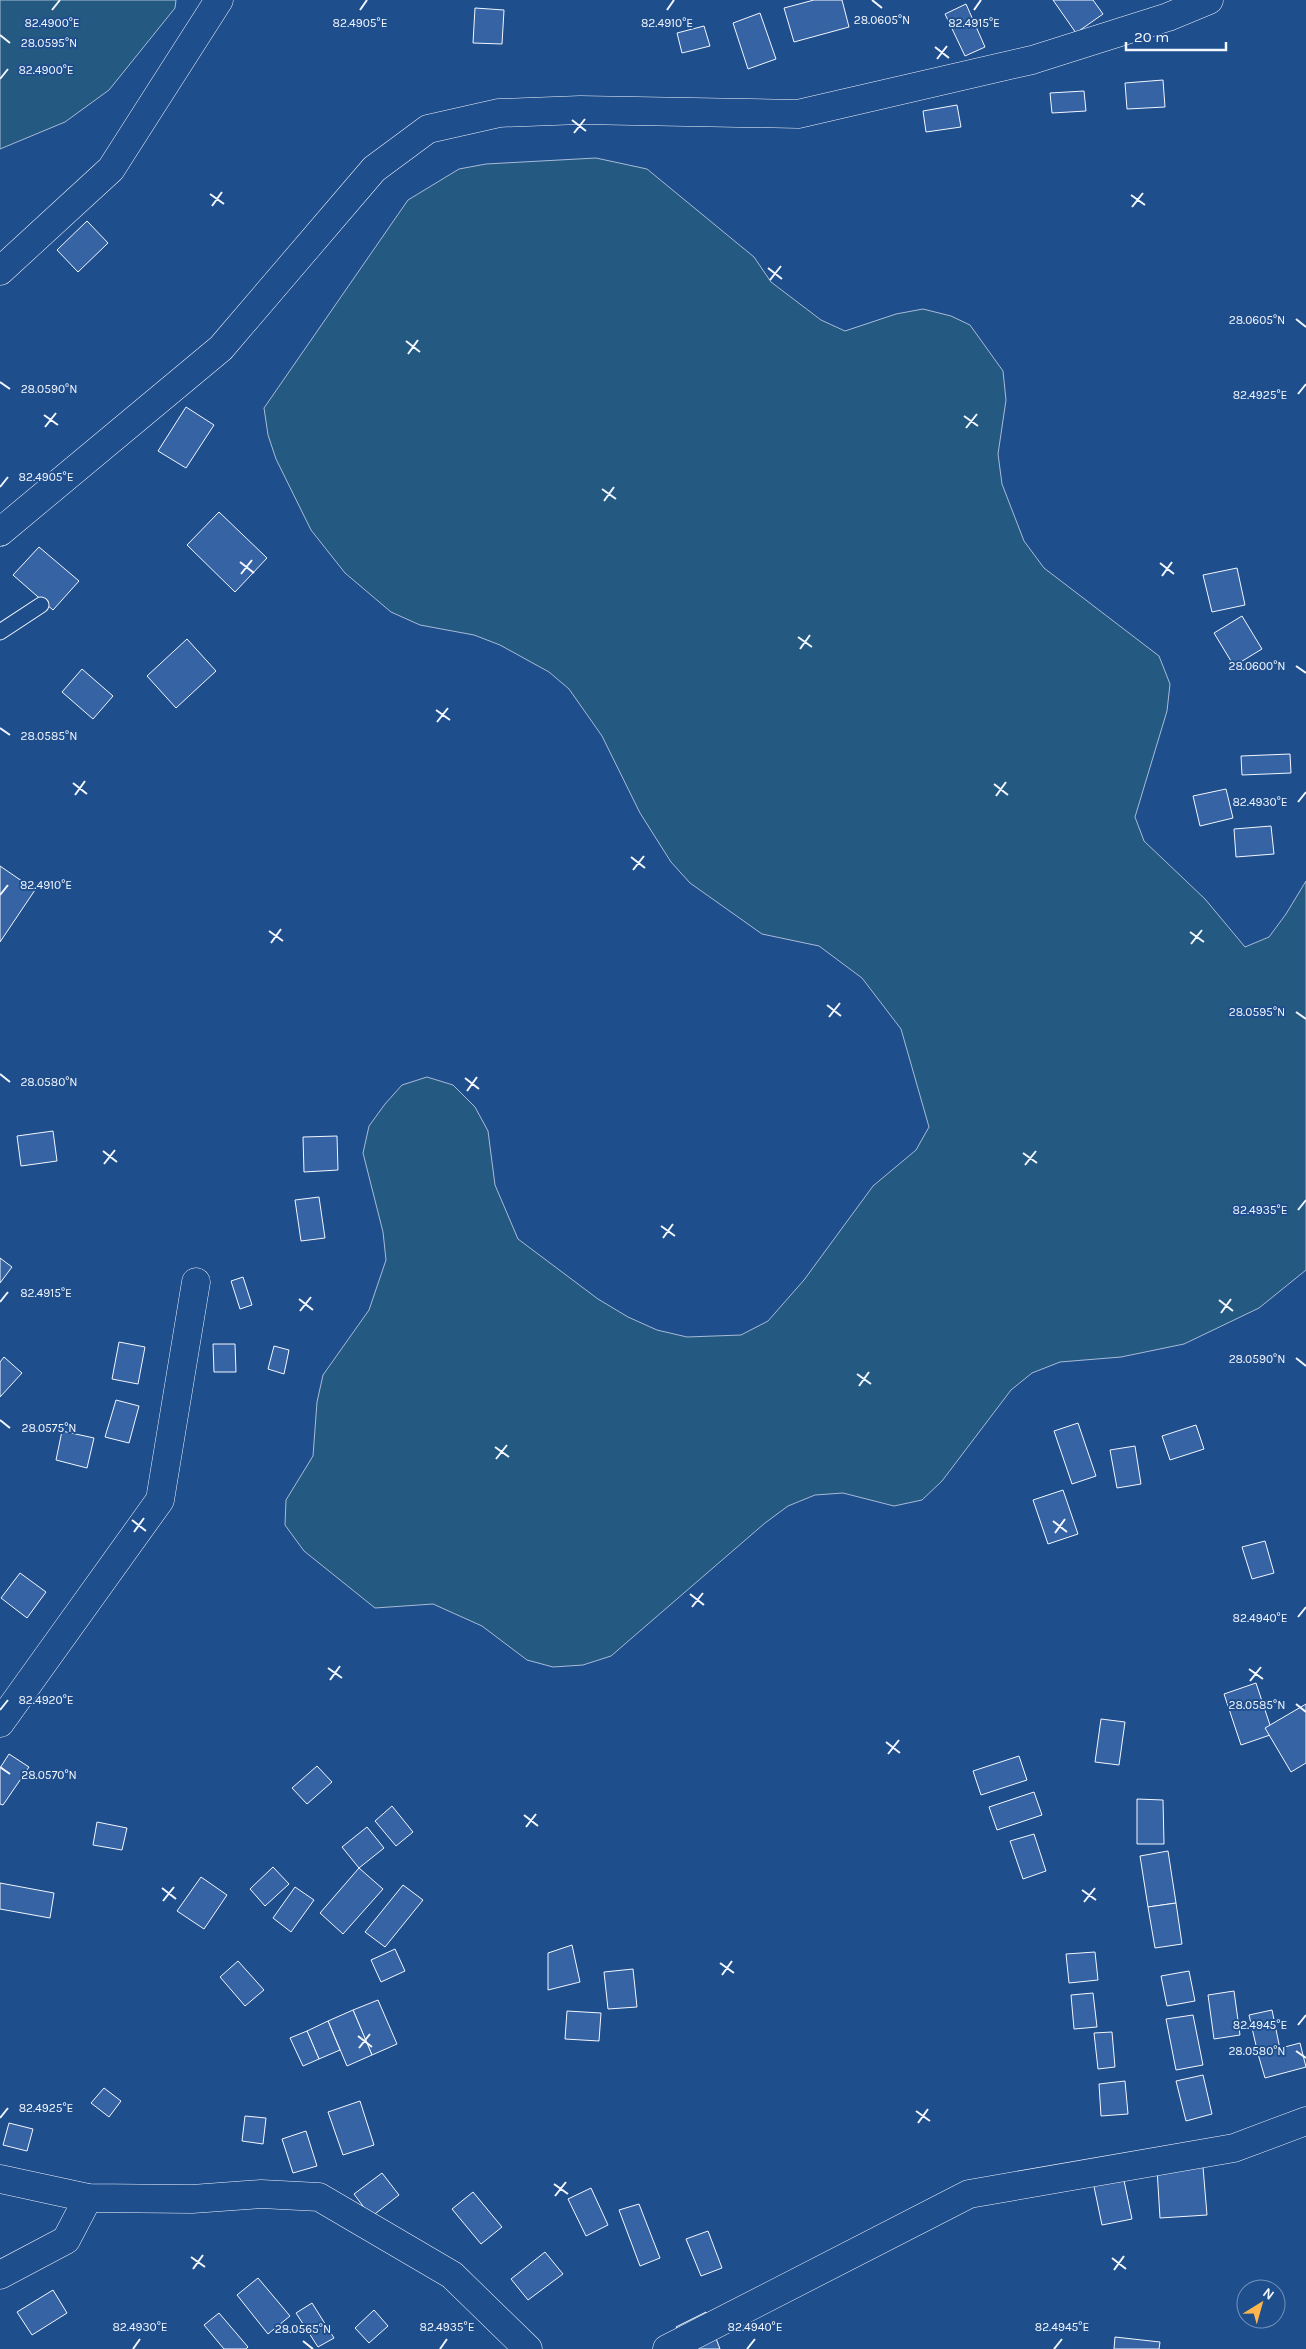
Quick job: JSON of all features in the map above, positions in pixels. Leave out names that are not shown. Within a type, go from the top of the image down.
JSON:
[{"type":"street","points":[[0,271],[111,170],[219,0]]},
{"type":"street","points":[[0,532],[221,348],[374,169],[428,129],[499,113],[580,110],[798,114],[1032,60],[1168,17],[1208,0]]},
{"type":"street","points":[[0,1723],[160,1500],[196,1282]]},
{"type":"street","points":[[667,2349],[969,2194],[1234,2148],[1306,2121]]},
{"type":"street","points":[[0,2179],[88,2198],[192,2199],[261,2194],[319,2197],[452,2275],[528,2349]]},
{"type":"street","points":[[0,2275],[66,2240],[88,2198]]},
{"type":"lane","points":[[0,632],[40,605]]},
{"type":"shaded area","points":[[0,0],[176,0],[175,8],[109,90],[65,122],[0,149]]},
{"type":"shaded area","points":[[596,158],[647,169],[754,257],[771,282],[821,320],[845,331],[896,314],[923,309],[951,316],[970,325],[1003,371],[1006,400],[998,454],[1002,484],[1024,541],[1044,568],[1159,656],[1170,684],[1167,711],[1135,817],[1144,841],[1205,899],[1245,947],[1269,937],[1286,914],[1306,881],[1306,1270],[1259,1308],[1184,1344],[1121,1357],[1060,1362],[1032,1373],[1011,1390],[942,1481],[922,1500],[894,1506],[843,1493],[815,1495],[788,1506],[765,1523],[611,1656],[583,1665],[553,1667],[527,1660],[482,1626],[433,1604],[375,1608],[304,1551],[285,1525],[286,1500],[313,1456],[317,1402],[323,1375],[369,1310],[386,1260],[383,1232],[363,1153],[369,1126],[402,1085],[427,1077],[453,1085],[475,1107],[488,1131],[495,1185],[518,1239],[598,1299],[628,1317],[657,1330],[687,1337],[741,1335],[768,1321],[804,1280],[873,1186],[916,1150],[929,1127],[901,1029],[862,978],[819,946],[762,934],[690,883],[671,862],[640,813],[602,736],[569,689],[549,672],[500,645],[474,635],[420,625],[391,612],[345,573],[311,530],[276,459],[268,435],[264,408],[408,200],[459,169],[486,164]]},
{"type":"building","points":[[814,0],[842,0],[849,27],[794,42],[784,8]]},
{"type":"building","points":[[1053,0],[1093,0],[1103,14],[1076,33]]},
{"type":"building","points":[[966,4],[985,47],[965,56],[945,14]]},
{"type":"building","points":[[475,8],[504,10],[502,44],[473,43]]},
{"type":"building","points":[[760,13],[776,59],[748,69],[733,23]]},
{"type":"building","points":[[704,26],[710,46],[682,53],[677,33]]},
{"type":"building","points":[[1163,80],[1165,107],[1127,109],[1125,83]]},
{"type":"building","points":[[1084,91],[1086,111],[1052,113],[1050,93]]},
{"type":"building","points":[[957,105],[961,127],[926,132],[923,111]]},
{"type":"building","points":[[87,221],[108,243],[78,272],[57,250]]},
{"type":"building","points":[[186,407],[214,425],[186,468],[158,451]]},
{"type":"building","points":[[219,512],[267,558],[235,592],[187,545]]},
{"type":"building","points":[[39,547],[79,581],[53,610],[13,575]]},
{"type":"building","points":[[1237,568],[1245,605],[1212,612],[1203,575]]},
{"type":"building","points":[[1242,616],[1262,649],[1234,666],[1214,633]]},
{"type":"building","points":[[187,639],[216,671],[176,708],[147,676]]},
{"type":"building","points":[[82,669],[113,696],[93,719],[62,692]]},
{"type":"building","points":[[1290,754],[1291,773],[1242,775],[1241,756]]},
{"type":"building","points":[[1226,789],[1233,818],[1200,826],[1193,796]]},
{"type":"building","points":[[1271,826],[1274,854],[1236,857],[1234,829]]},
{"type":"building","points":[[0,866],[35,890],[0,942]]},
{"type":"building","points":[[53,1131],[57,1161],[21,1166],[17,1136]]},
{"type":"building","points":[[337,1136],[338,1170],[304,1172],[303,1137]]},
{"type":"building","points":[[319,1197],[325,1238],[301,1241],[295,1200]]},
{"type":"building","points":[[0,1258],[12,1267],[0,1283]]},
{"type":"building","points":[[243,1277],[252,1305],[240,1309],[231,1281]]},
{"type":"building","points":[[119,1342],[145,1347],[138,1384],[112,1379]]},
{"type":"building","points":[[213,1344],[235,1344],[236,1372],[214,1372]]},
{"type":"building","points":[[274,1346],[289,1350],[284,1374],[268,1369]]},
{"type":"building","points":[[4,1357],[22,1373],[0,1397],[0,1362]]},
{"type":"building","points":[[116,1400],[139,1406],[129,1443],[105,1437]]},
{"type":"building","points":[[1078,1423],[1096,1476],[1072,1484],[1054,1431]]},
{"type":"building","points":[[1196,1425],[1204,1449],[1170,1460],[1162,1436]]},
{"type":"building","points":[[62,1431],[94,1438],[87,1468],[56,1460]]},
{"type":"building","points":[[1135,1446],[1141,1484],[1117,1488],[1110,1450]]},
{"type":"building","points":[[1063,1490],[1078,1534],[1048,1544],[1033,1500]]},
{"type":"building","points":[[1265,1541],[1274,1573],[1252,1579],[1242,1547]]},
{"type":"building","points":[[20,1573],[46,1592],[27,1618],[1,1598]]},
{"type":"building","points":[[1256,1683],[1273,1734],[1241,1745],[1224,1694]]},
{"type":"building","points":[[1306,1704],[1306,1763],[1291,1772],[1265,1728]]},
{"type":"building","points":[[1101,1719],[1125,1722],[1119,1765],[1095,1762]]},
{"type":"building","points":[[9,1754],[29,1767],[3,1805],[0,1804],[0,1768]]},
{"type":"building","points":[[1019,1756],[1027,1780],[981,1795],[973,1771]]},
{"type":"building","points":[[317,1766],[332,1782],[307,1804],[292,1788]]},
{"type":"building","points":[[1034,1792],[1042,1815],[997,1830],[989,1807]]},
{"type":"building","points":[[1137,1799],[1163,1800],[1164,1844],[1137,1844]]},
{"type":"building","points":[[392,1806],[413,1832],[396,1846],[375,1821]]},
{"type":"building","points":[[97,1822],[127,1828],[122,1850],[93,1845]]},
{"type":"building","points":[[367,1827],[384,1848],[359,1868],[342,1847]]},
{"type":"building","points":[[1034,1834],[1046,1871],[1023,1879],[1010,1841]]},
{"type":"building","points":[[1168,1851],[1176,1903],[1148,1907],[1140,1856]]},
{"type":"building","points":[[273,1867],[289,1884],[265,1906],[250,1889]]},
{"type":"building","points":[[359,1868],[383,1889],[343,1934],[320,1913]]},
{"type":"building","points":[[201,1877],[227,1895],[204,1929],[177,1911]]},
{"type":"building","points":[[0,1883],[54,1893],[50,1918],[0,1909]]},
{"type":"building","points":[[403,1885],[423,1900],[385,1947],[365,1932]]},
{"type":"building","points":[[295,1887],[314,1900],[291,1932],[273,1918]]},
{"type":"building","points":[[1176,1903],[1182,1944],[1155,1948],[1148,1907]]},
{"type":"building","points":[[572,1945],[580,1982],[548,1990],[548,1953]]},
{"type":"building","points":[[395,1949],[405,1971],[381,1982],[371,1960]]},
{"type":"building","points":[[1095,1952],[1098,1980],[1069,1983],[1066,1954]]},
{"type":"building","points":[[238,1961],[264,1990],[245,2006],[220,1977]]},
{"type":"building","points":[[633,1969],[637,2007],[608,2009],[604,1972]]},
{"type":"building","points":[[1189,1971],[1195,2001],[1167,2006],[1161,1976]]},
{"type":"building","points":[[1234,1991],[1240,2035],[1214,2039],[1208,1995]]},
{"type":"building","points":[[1093,1993],[1097,2027],[1074,2029],[1071,1995]]},
{"type":"building","points":[[378,2000],[397,2044],[372,2055],[353,2010]]},
{"type":"building","points":[[353,2010],[372,2055],[347,2066],[328,2021]]},
{"type":"building","points":[[1272,2010],[1280,2049],[1258,2054],[1249,2015]]},
{"type":"building","points":[[567,2011],[601,2013],[599,2041],[565,2039]]},
{"type":"building","points":[[1193,2015],[1203,2065],[1176,2070],[1166,2019]]},
{"type":"building","points":[[328,2021],[340,2050],[319,2059],[307,2031]]},
{"type":"building","points":[[307,2031],[319,2059],[303,2066],[290,2038]]},
{"type":"building","points":[[1112,2032],[1115,2067],[1098,2069],[1094,2033]]},
{"type":"building","points":[[1300,2043],[1306,2067],[1265,2078],[1258,2054]]},
{"type":"building","points":[[1203,2075],[1212,2114],[1186,2121],[1176,2081]]},
{"type":"building","points":[[1125,2081],[1128,2114],[1101,2116],[1099,2084]]},
{"type":"building","points":[[104,2088],[121,2101],[109,2117],[91,2103]]},
{"type":"building","points":[[360,2101],[374,2145],[343,2155],[328,2112]]},
{"type":"building","points":[[245,2116],[266,2118],[263,2144],[242,2141]]},
{"type":"building","points":[[9,2123],[33,2129],[27,2151],[3,2145]]},
{"type":"building","points":[[306,2131],[317,2166],[293,2173],[282,2139]]},
{"type":"building","points":[[1203,2167],[1207,2215],[1160,2218],[1157,2169]]},
{"type":"building","points":[[1122,2171],[1132,2219],[1102,2225],[1092,2177]]},
{"type":"building","points":[[382,2173],[399,2195],[371,2217],[354,2194]]},
{"type":"building","points":[[591,2188],[608,2225],[586,2236],[568,2199]]},
{"type":"building","points":[[473,2192],[502,2227],[481,2244],[452,2209]]},
{"type":"building","points":[[639,2204],[660,2258],[640,2266],[619,2210]]},
{"type":"building","points":[[708,2231],[722,2268],[701,2276],[686,2239]]},
{"type":"building","points":[[545,2252],[563,2274],[528,2300],[511,2279]]},
{"type":"building","points":[[258,2278],[290,2316],[268,2334],[237,2295]]},
{"type":"building","points":[[53,2290],[67,2313],[32,2335],[17,2312]]},
{"type":"building","points":[[312,2303],[334,2338],[318,2347],[296,2313]]},
{"type":"building","points":[[374,2310],[388,2326],[369,2343],[355,2328]]},
{"type":"building","points":[[706,2312],[720,2349],[691,2349],[676,2327]]},
{"type":"building","points":[[219,2313],[248,2347],[246,2349],[224,2349],[204,2325]]},
{"type":"building","points":[[1115,2337],[1160,2342],[1159,2349],[1114,2349]]}]
